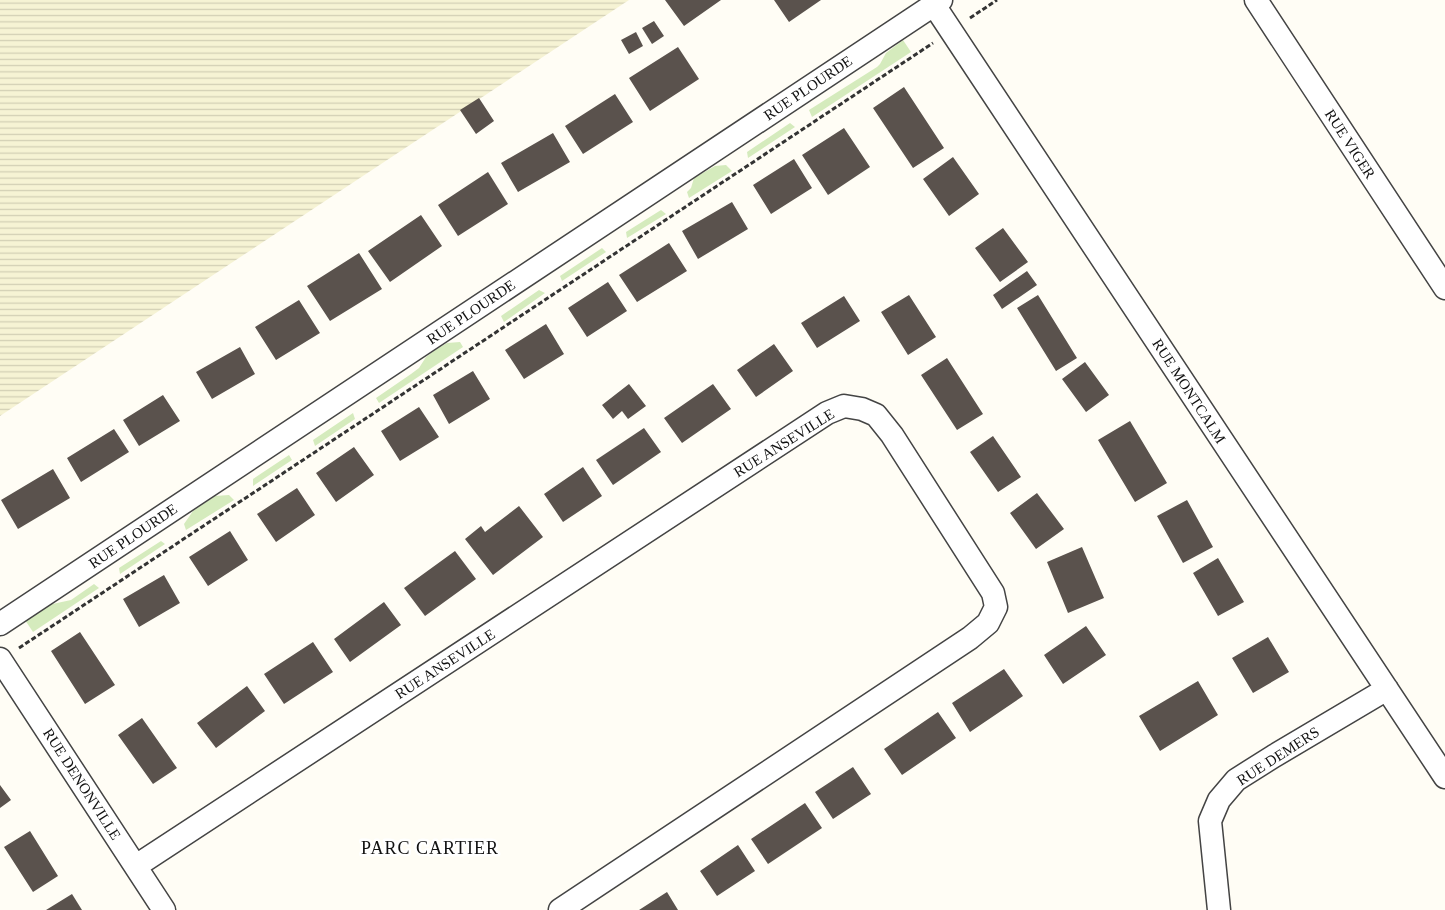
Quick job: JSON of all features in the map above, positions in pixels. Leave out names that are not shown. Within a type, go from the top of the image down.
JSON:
[{"type":"street","name":"RUE VIGER","points":[[1256,0],[1445,288]]},
{"type":"street","name":"RUE MONTCALM","points":[[937,2],[951,31],[1445,777]]},
{"type":"street","name":"RUE PLOURDE","points":[[0,624],[937,2]]},
{"type":"street","name":"RUE ANSEVILLE","points":[[136,866],[828,413],[844,406],[862,408],[876,415],[892,435],[993,594],[996,607],[988,623],[970,638],[560,910]]},
{"type":"street","name":"RUE DENONVILLE","points":[[0,660],[164,910]]},
{"type":"street","name":"RUE DEMERS","points":[[1219,910],[1210,821],[1219,800],[1236,780],[1387,689]]},
{"type":"path","points":[[0,660],[526,314],[997,0]]},
{"type":"shaded area","points":[[0,0],[629,0],[0,416]]},
{"type":"green space","points":[[903,40],[911,52],[812,117],[809,110],[877,67],[886,53]]},
{"type":"green space","points":[[790,123],[795,127],[748,158],[747,152]]},
{"type":"green space","points":[[726,165],[732,171],[689,198],[687,192],[691,188],[694,178],[715,166]]},
{"type":"green space","points":[[661,210],[666,214],[627,238],[626,232]]},
{"type":"green space","points":[[602,248],[606,252],[562,281],[560,276]]},
{"type":"green space","points":[[539,290],[545,293],[504,322],[501,316]]},
{"type":"green space","points":[[460,342],[463,347],[379,403],[376,398],[419,368],[426,357],[435,350],[447,343]]},
{"type":"green space","points":[[353,413],[355,419],[315,446],[313,440]]},
{"type":"green space","points":[[289,455],[292,460],[253,486],[253,479]]},
{"type":"green space","points":[[229,495],[234,500],[186,530],[184,524],[193,511],[215,496]]},
{"type":"green space","points":[[161,541],[165,544],[120,574],[119,568]]},
{"type":"green space","points":[[94,584],[99,588],[33,632],[25,620],[48,605],[71,600]]},
{"type":"building","points":[[665,0],[721,0],[684,26]]},
{"type":"building","points":[[774,0],[821,0],[789,22]]},
{"type":"building","points":[[654,21],[664,36],[652,44],[642,28]]},
{"type":"building","points":[[636,32],[643,46],[629,54],[621,40]]},
{"type":"building","points":[[678,47],[699,79],[650,111],[629,78]]},
{"type":"building","points":[[904,87],[944,148],[913,168],[873,108]]},
{"type":"building","points":[[615,94],[633,122],[583,154],[565,126]]},
{"type":"building","points":[[479,98],[494,121],[476,134],[460,110]]},
{"type":"building","points":[[844,128],[870,167],[828,195],[802,155]]},
{"type":"building","points":[[553,133],[570,162],[518,192],[501,163]]},
{"type":"building","points":[[953,157],[979,194],[949,216],[923,179]]},
{"type":"building","points":[[794,159],[812,188],[771,214],[753,185]]},
{"type":"building","points":[[488,172],[508,204],[458,236],[438,205]]},
{"type":"building","points":[[732,202],[748,229],[698,259],[682,231]]},
{"type":"building","points":[[421,215],[442,246],[390,282],[368,251]]},
{"type":"building","points":[[1003,228],[1028,262],[1000,282],[975,248]]},
{"type":"building","points":[[669,243],[687,271],[637,302],[619,275]]},
{"type":"building","points":[[359,253],[382,289],[330,321],[307,286]]},
{"type":"building","points":[[1027,271],[1037,285],[1002,309],[993,295]]},
{"type":"building","points":[[608,282],[627,311],[587,337],[568,308]]},
{"type":"building","points":[[909,295],[936,337],[908,355],[881,312]]},
{"type":"building","points":[[1038,295],[1077,358],[1056,371],[1017,308]]},
{"type":"building","points":[[844,296],[860,321],[817,348],[801,323]]},
{"type":"building","points":[[299,300],[320,333],[276,360],[255,327]]},
{"type":"building","points":[[546,324],[564,354],[524,379],[505,350]]},
{"type":"building","points":[[774,344],[793,371],[756,397],[737,370]]},
{"type":"building","points":[[240,347],[255,374],[212,399],[196,372]]},
{"type":"building","points":[[947,358],[983,414],[957,430],[921,375]]},
{"type":"building","points":[[1085,362],[1109,395],[1086,412],[1062,379]]},
{"type":"building","points":[[473,371],[490,399],[449,424],[433,395]]},
{"type":"building","points":[[629,384],[646,406],[628,419],[622,411],[613,419],[602,405]]},
{"type":"building","points":[[713,384],[731,409],[682,443],[664,418]]},
{"type":"building","points":[[163,395],[180,421],[139,446],[123,420]]},
{"type":"building","points":[[419,407],[439,437],[400,461],[381,431]]},
{"type":"building","points":[[1130,421],[1167,483],[1135,502],[1098,440]]},
{"type":"building","points":[[644,428],[661,452],[613,485],[596,460]]},
{"type":"building","points":[[114,429],[129,452],[81,482],[67,458]]},
{"type":"building","points":[[993,436],[1021,477],[998,492],[970,452]]},
{"type":"building","points":[[354,447],[374,475],[336,502],[316,473]]},
{"type":"building","points":[[583,467],[602,496],[563,522],[544,494]]},
{"type":"building","points":[[53,469],[70,498],[18,529],[1,500]]},
{"type":"building","points":[[297,488],[315,515],[276,542],[257,514]]},
{"type":"building","points":[[1037,493],[1064,529],[1036,549],[1010,513]]},
{"type":"building","points":[[1187,500],[1213,547],[1183,563],[1157,516]]},
{"type":"building","points":[[519,506],[543,537],[493,575],[465,539],[481,526],[485,532]]},
{"type":"building","points":[[230,531],[248,560],[208,586],[189,557]]},
{"type":"building","points":[[1082,547],[1104,598],[1068,613],[1047,562]]},
{"type":"building","points":[[455,551],[476,579],[425,616],[404,588]]},
{"type":"building","points":[[1218,558],[1244,602],[1218,616],[1193,573]]},
{"type":"building","points":[[164,575],[180,603],[139,627],[123,599]]},
{"type":"building","points":[[384,602],[401,625],[350,662],[334,639]]},
{"type":"building","points":[[1086,626],[1106,655],[1063,684],[1044,655]]},
{"type":"building","points":[[80,632],[115,685],[85,704],[51,651]]},
{"type":"building","points":[[1268,637],[1289,672],[1253,693],[1232,658]]},
{"type":"building","points":[[313,642],[333,672],[284,704],[264,674]]},
{"type":"building","points":[[1004,669],[1023,696],[970,732],[952,703]]},
{"type":"building","points":[[1198,681],[1218,715],[1160,751],[1139,716]]},
{"type":"building","points":[[247,686],[265,711],[216,748],[197,723]]},
{"type":"building","points":[[938,712],[956,738],[902,775],[884,749]]},
{"type":"building","points":[[142,718],[177,768],[153,784],[118,735]]},
{"type":"building","points":[[853,767],[871,794],[833,819],[815,792]]},
{"type":"building","points":[[0,785],[11,800],[0,808]]},
{"type":"building","points":[[805,803],[822,828],[768,864],[751,839]]},
{"type":"building","points":[[30,831],[58,876],[33,892],[4,847]]},
{"type":"building","points":[[738,845],[755,871],[717,896],[700,871]]},
{"type":"building","points":[[667,892],[678,910],[639,910]]},
{"type":"building","points":[[72,894],[82,910],[46,910]]},
{"type":"district","name":"PARC CARTIER","points":[[430,848]]}]
